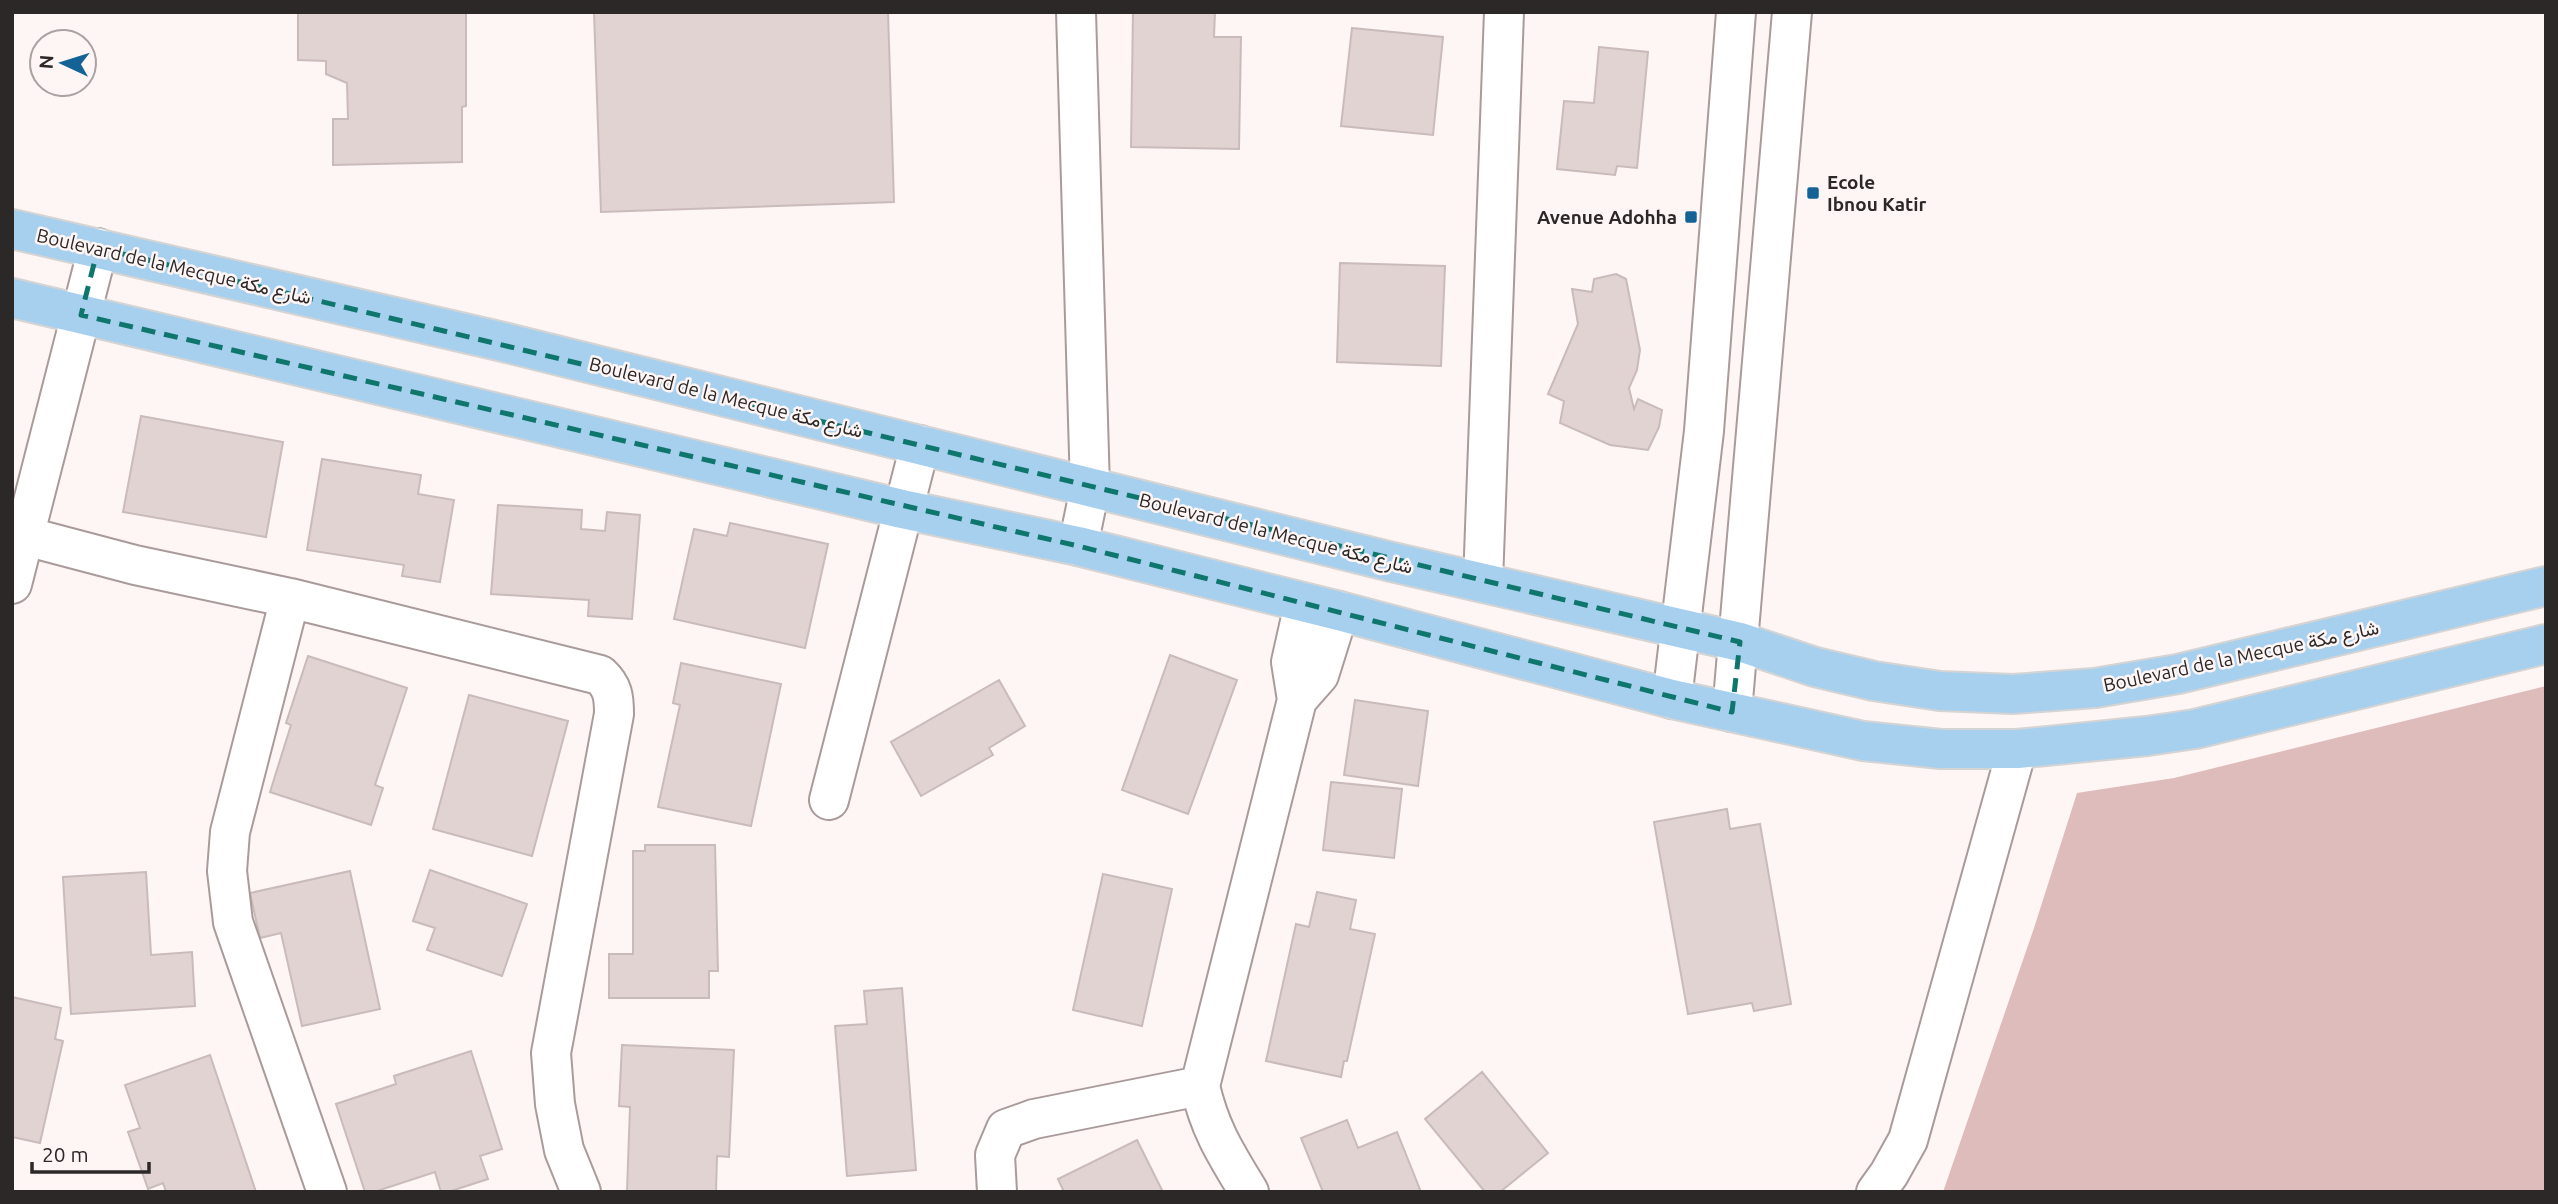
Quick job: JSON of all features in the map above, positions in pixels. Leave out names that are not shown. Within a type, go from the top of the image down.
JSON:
[{"type":"main road","name":"Boulevard de la Mecque شارع مكة","points":[[12,229],[499,341],[1090,488],[1740,642],[1815,667],[1874,681],[1940,691],[2013,694],[2095,688],[2178,674],[2546,586]]},
{"type":"main road","points":[[12,298],[902,509],[1078,546],[1672,699],[1863,741],[1941,750],[2017,749],[2147,736],[2195,729],[2546,644]]},
{"type":"street","points":[[1076,12],[1090,488],[1078,546]]},
{"type":"street","points":[[1483,582],[1504,12]]},
{"type":"street","points":[[1672,699],[1704,431],[1736,12]]},
{"type":"street","points":[[1732,712],[1792,12]]},
{"type":"street","points":[[12,584],[98,248]]},
{"type":"street","points":[[829,800],[920,445]]},
{"type":"street","points":[[25,536],[135,565],[290,597],[600,676],[610,685],[614,698],[614,714],[551,1053],[555,1104],[564,1150],[581,1192]]},
{"type":"street","points":[[290,597],[230,832],[227,871],[233,922],[327,1192]]},
{"type":"street","points":[[1249,1192],[1217,1140],[1200,1086],[1297,700],[1290,668],[1321,607]]},
{"type":"street","points":[[1876,1192],[1908,1140],[2017,749]]},
{"type":"street","points":[[997,1192],[995,1155],[1006,1129],[1034,1119],[1200,1086]]},
{"type":"highlighted area","points":[[98,248],[1740,642],[1732,712],[1078,546],[81,315]]},
{"type":"shaded area","points":[[2546,686],[2546,1192],[1943,1192],[2034,928],[2077,793],[2174,778]]},
{"type":"building","points":[[298,12],[466,12],[466,106],[462,107],[462,162],[333,165],[333,119],[348,119],[347,83],[326,74],[326,61],[298,60]]},
{"type":"building","points":[[594,12],[888,12],[894,202],[601,212]]},
{"type":"building","points":[[1133,12],[1215,12],[1214,37],[1241,37],[1239,149],[1131,147]]},
{"type":"building","points":[[1352,28],[1443,37],[1433,135],[1341,126]]},
{"type":"building","points":[[1599,47],[1648,52],[1637,168],[1617,166],[1615,175],[1557,169],[1564,101],[1594,103]]},
{"type":"building","points":[[1340,263],[1445,266],[1441,366],[1337,362]]},
{"type":"building","points":[[1616,274],[1626,279],[1640,350],[1637,370],[1629,388],[1634,409],[1638,399],[1662,410],[1659,427],[1648,450],[1610,445],[1560,423],[1564,401],[1548,394],[1578,324],[1572,289],[1592,292],[1594,279]]},
{"type":"building","points":[[141,416],[283,442],[266,537],[123,512]]},
{"type":"building","points":[[322,459],[421,475],[418,494],[454,500],[440,582],[402,576],[404,565],[307,550]]},
{"type":"building","points":[[498,505],[582,510],[581,529],[605,531],[607,512],[640,515],[632,619],[588,616],[589,600],[491,594]]},
{"type":"building","points":[[730,523],[828,544],[805,648],[674,619],[694,529],[727,536]]},
{"type":"building","points":[[1170,655],[1237,680],[1188,814],[1122,790]]},
{"type":"building","points":[[308,656],[407,688],[375,785],[383,788],[371,825],[270,792],[291,725],[286,723]]},
{"type":"building","points":[[681,663],[781,684],[751,826],[658,807],[680,705],[673,703]]},
{"type":"building","points":[[999,680],[1025,726],[989,748],[993,755],[921,796],[891,742]]},
{"type":"building","points":[[469,695],[568,721],[532,856],[433,829]]},
{"type":"building","points":[[1355,700],[1428,711],[1418,786],[1344,775]]},
{"type":"building","points":[[1331,782],[1402,789],[1394,858],[1323,850]]},
{"type":"building","points":[[1727,809],[1730,829],[1760,824],[1791,1004],[1754,1011],[1752,1003],[1688,1014],[1654,822]]},
{"type":"building","points":[[645,845],[715,845],[718,971],[709,971],[709,998],[609,998],[609,954],[633,954],[633,851],[645,851]]},
{"type":"building","points":[[430,870],[527,904],[502,976],[427,950],[435,928],[413,921]]},
{"type":"building","points":[[350,871],[380,1009],[302,1026],[281,933],[260,938],[250,893]]},
{"type":"building","points":[[146,872],[151,955],[192,952],[195,1006],[71,1014],[63,877]]},
{"type":"building","points":[[1103,874],[1172,889],[1142,1026],[1073,1010]]},
{"type":"building","points":[[1317,892],[1356,900],[1350,929],[1375,934],[1347,1061],[1344,1061],[1341,1077],[1266,1061],[1296,924],[1309,927]]},
{"type":"building","points":[[902,988],[916,1170],[847,1176],[835,1026],[867,1024],[864,991]]},
{"type":"building","points":[[12,997],[61,1008],[55,1039],[63,1041],[40,1143],[12,1137]]},
{"type":"building","points":[[622,1045],[734,1050],[729,1157],[717,1156],[716,1192],[627,1191],[630,1107],[619,1106]]},
{"type":"building","points":[[471,1051],[502,1149],[480,1156],[488,1179],[441,1192],[435,1172],[374,1192],[365,1192],[336,1104],[396,1084],[394,1076]]},
{"type":"building","points":[[210,1055],[256,1192],[166,1192],[163,1183],[148,1189],[128,1132],[140,1128],[125,1085]]},
{"type":"building","points":[[1482,1072],[1548,1153],[1500,1192],[1485,1192],[1425,1119]]},
{"type":"building","points":[[1347,1120],[1358,1148],[1397,1132],[1421,1192],[1323,1192],[1301,1138]]},
{"type":"building","points":[[1137,1140],[1163,1192],[1064,1192],[1058,1179]]},
{"type":"place","name":"Ecole Ibnou Katir","points":[[1813,193]]},
{"type":"place","name":"Avenue Adohha","points":[[1691,217]]}]
